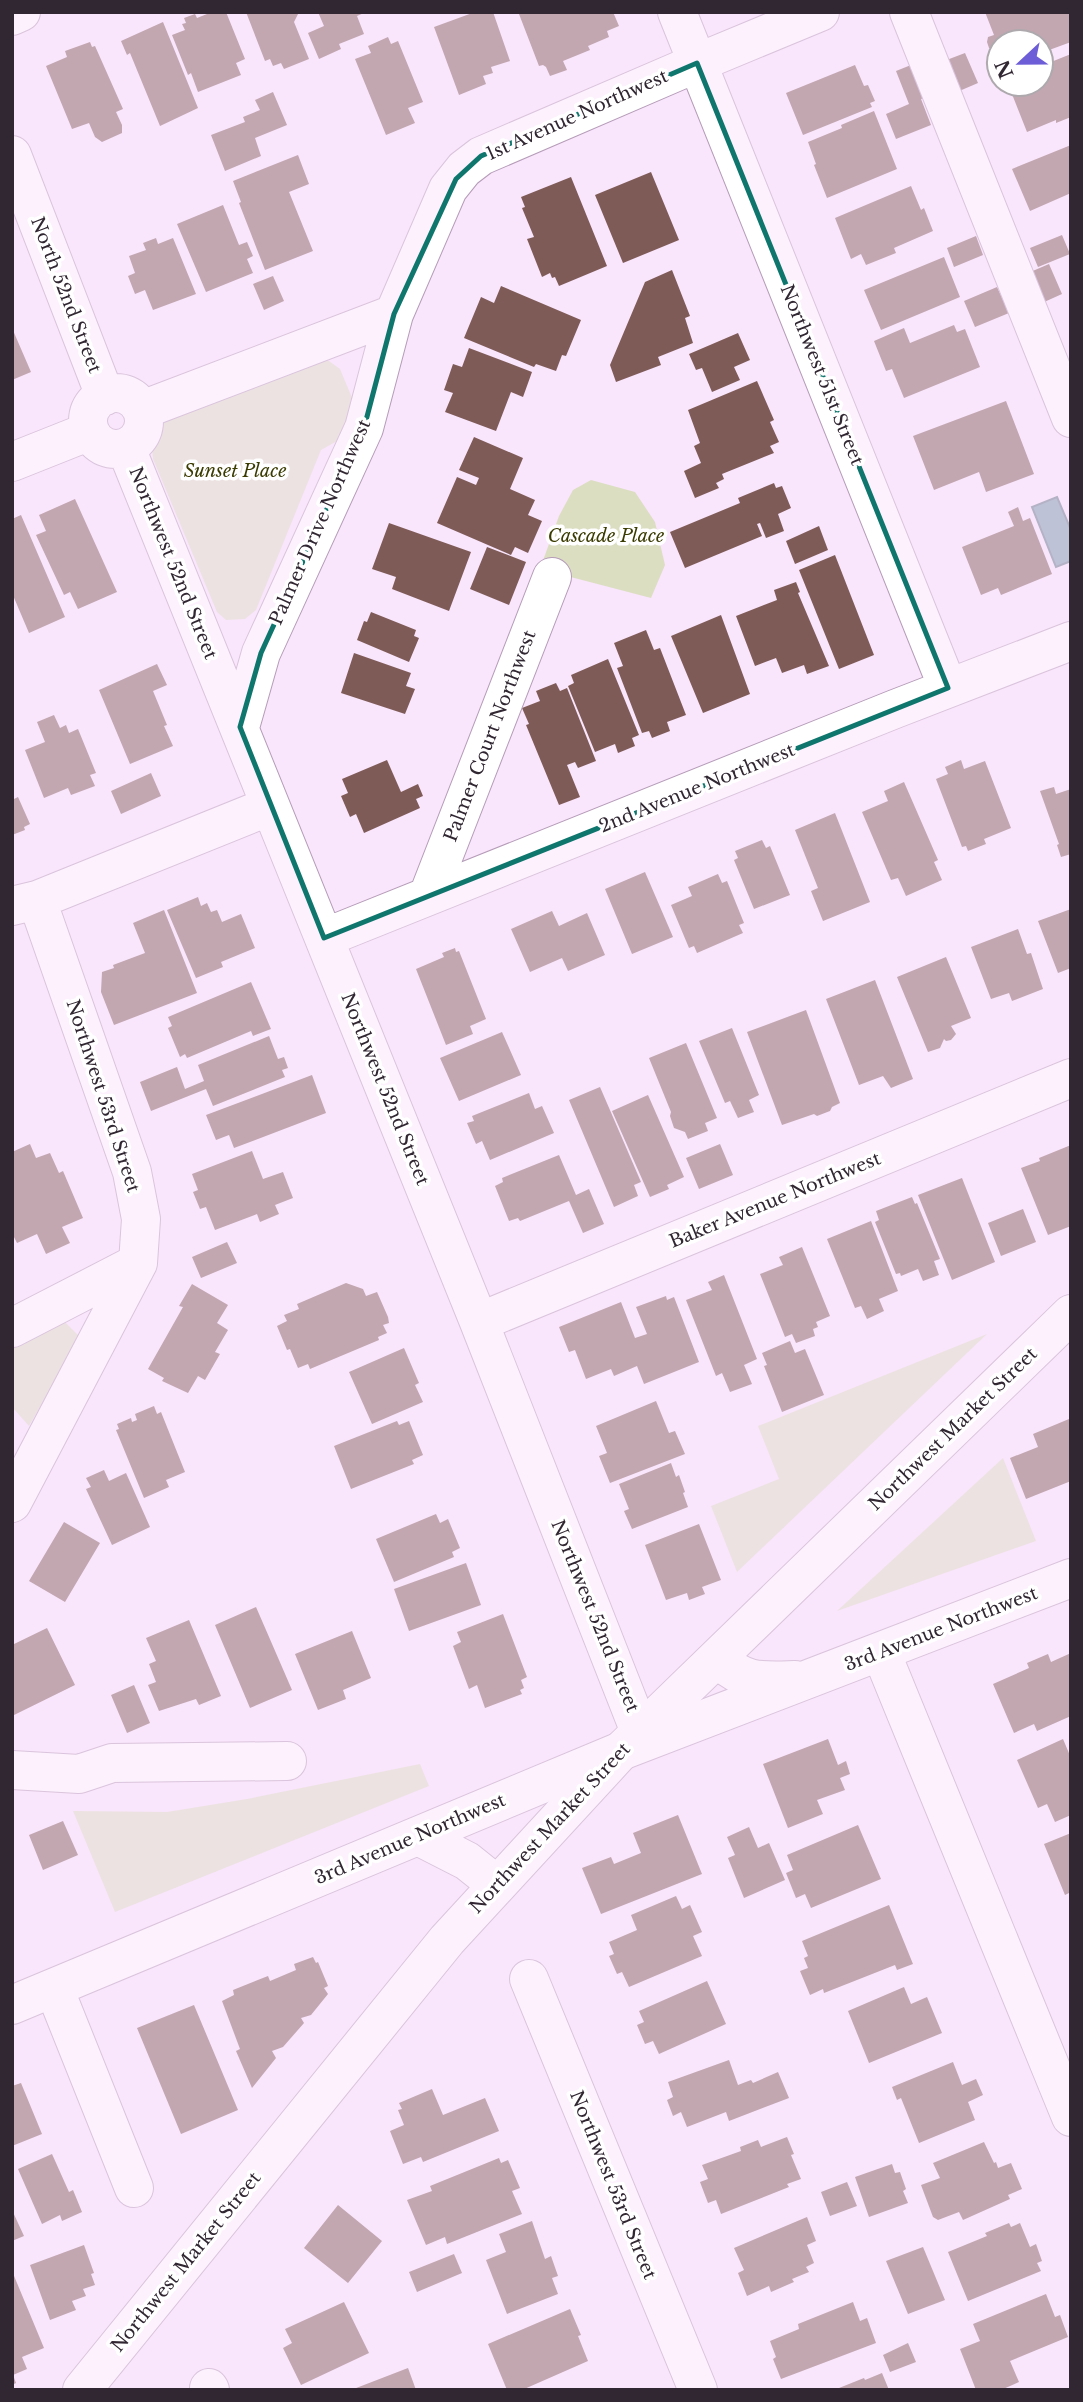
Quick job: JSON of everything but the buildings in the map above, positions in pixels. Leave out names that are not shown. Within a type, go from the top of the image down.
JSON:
[{"type":"street","points":[[12,16],[21,12]]},
{"type":"street","name":"Northwest 51st Street","points":[[677,12],[948,688]]},
{"type":"street","name":"1st Avenue Northwest","points":[[394,314],[448,189],[464,169],[481,156],[820,12]]},
{"type":"street","points":[[909,12],[1071,418]]},
{"type":"street","name":"North 52nd Street","points":[[12,155],[104,396]]},
{"type":"street","points":[[142,410],[394,314]]},
{"type":"street","name":"Palmer Drive Northwest","points":[[240,727],[261,653],[364,428],[394,314]]},
{"type":"street","points":[[117,393],[127,395],[142,410],[145,424],[142,432],[138,440],[126,448],[105,448],[96,442],[90,431],[88,415],[92,406],[104,396],[117,393]]},
{"type":"street","points":[[12,462],[90,431]]},
{"type":"street","name":"Northwest 52nd Street","points":[[126,448],[479,1322],[631,1742]]},
{"type":"street","name":"Palmer Court Northwest","points":[[428,896],[552,577]]},
{"type":"street","name":"2nd Avenue Northwest","points":[[324,938],[1071,641]]},
{"type":"street","points":[[24,903],[270,806]]},
{"type":"street","name":"Northwest 53rd Street","points":[[19,1490],[138,1263],[141,1219],[132,1172],[24,903]]},
{"type":"street","name":"Baker Avenue Northwest","points":[[479,1322],[1071,1078]]},
{"type":"street","points":[[12,1328],[138,1263]]},
{"type":"street","name":"Northwest Market Street","points":[[82,2390],[447,1940],[496,1885],[631,1742],[1071,1314]]},
{"type":"street","points":[[12,1441],[19,1490]]},
{"type":"street","name":"3rd Avenue Northwest","points":[[12,2005],[418,1836],[631,1742],[811,1679],[1071,1578]]},
{"type":"street","points":[[881,1652],[1071,2117]]},
{"type":"street","name":"3rd Avenue Northwest","points":[[717,1659],[737,1675],[765,1681],[811,1679]]},
{"type":"street","points":[[12,1770],[79,1774],[112,1763],[287,1761]]},
{"type":"street","points":[[418,1836],[467,1861],[496,1885]]},
{"type":"street","name":"Northwest 53rd Street","points":[[528,1979],[698,2390]]},
{"type":"street","points":[[54,1988],[134,2188]]},
{"type":"highlighted area","points":[[697,63],[948,688],[324,938],[240,727],[261,653],[364,428],[394,314],[456,179],[481,156]]},
{"type":"green space","name":"Sunset Place","points":[[317,360],[329,361],[340,369],[358,412],[348,435],[321,450],[256,610],[245,619],[226,620],[217,612],[153,459],[154,436],[168,418]]},
{"type":"green space","name":"Cascade Place","points":[[591,480],[635,492],[655,522],[665,565],[651,598],[540,569],[559,516],[573,490]]},
{"type":"green space","points":[[65,1322],[80,1337],[29,1426],[12,1407],[12,1348]]},
{"type":"green space","points":[[987,1334],[737,1572],[711,1506],[779,1479],[758,1426]]},
{"type":"green space","points":[[1003,1458],[1036,1541],[837,1611]]},
{"type":"green space","points":[[420,1764],[429,1786],[115,1912],[73,1811],[167,1812],[247,1799]]},
{"type":"water","points":[[1057,497],[1071,530],[1071,561],[1056,567],[1032,507]]}]
